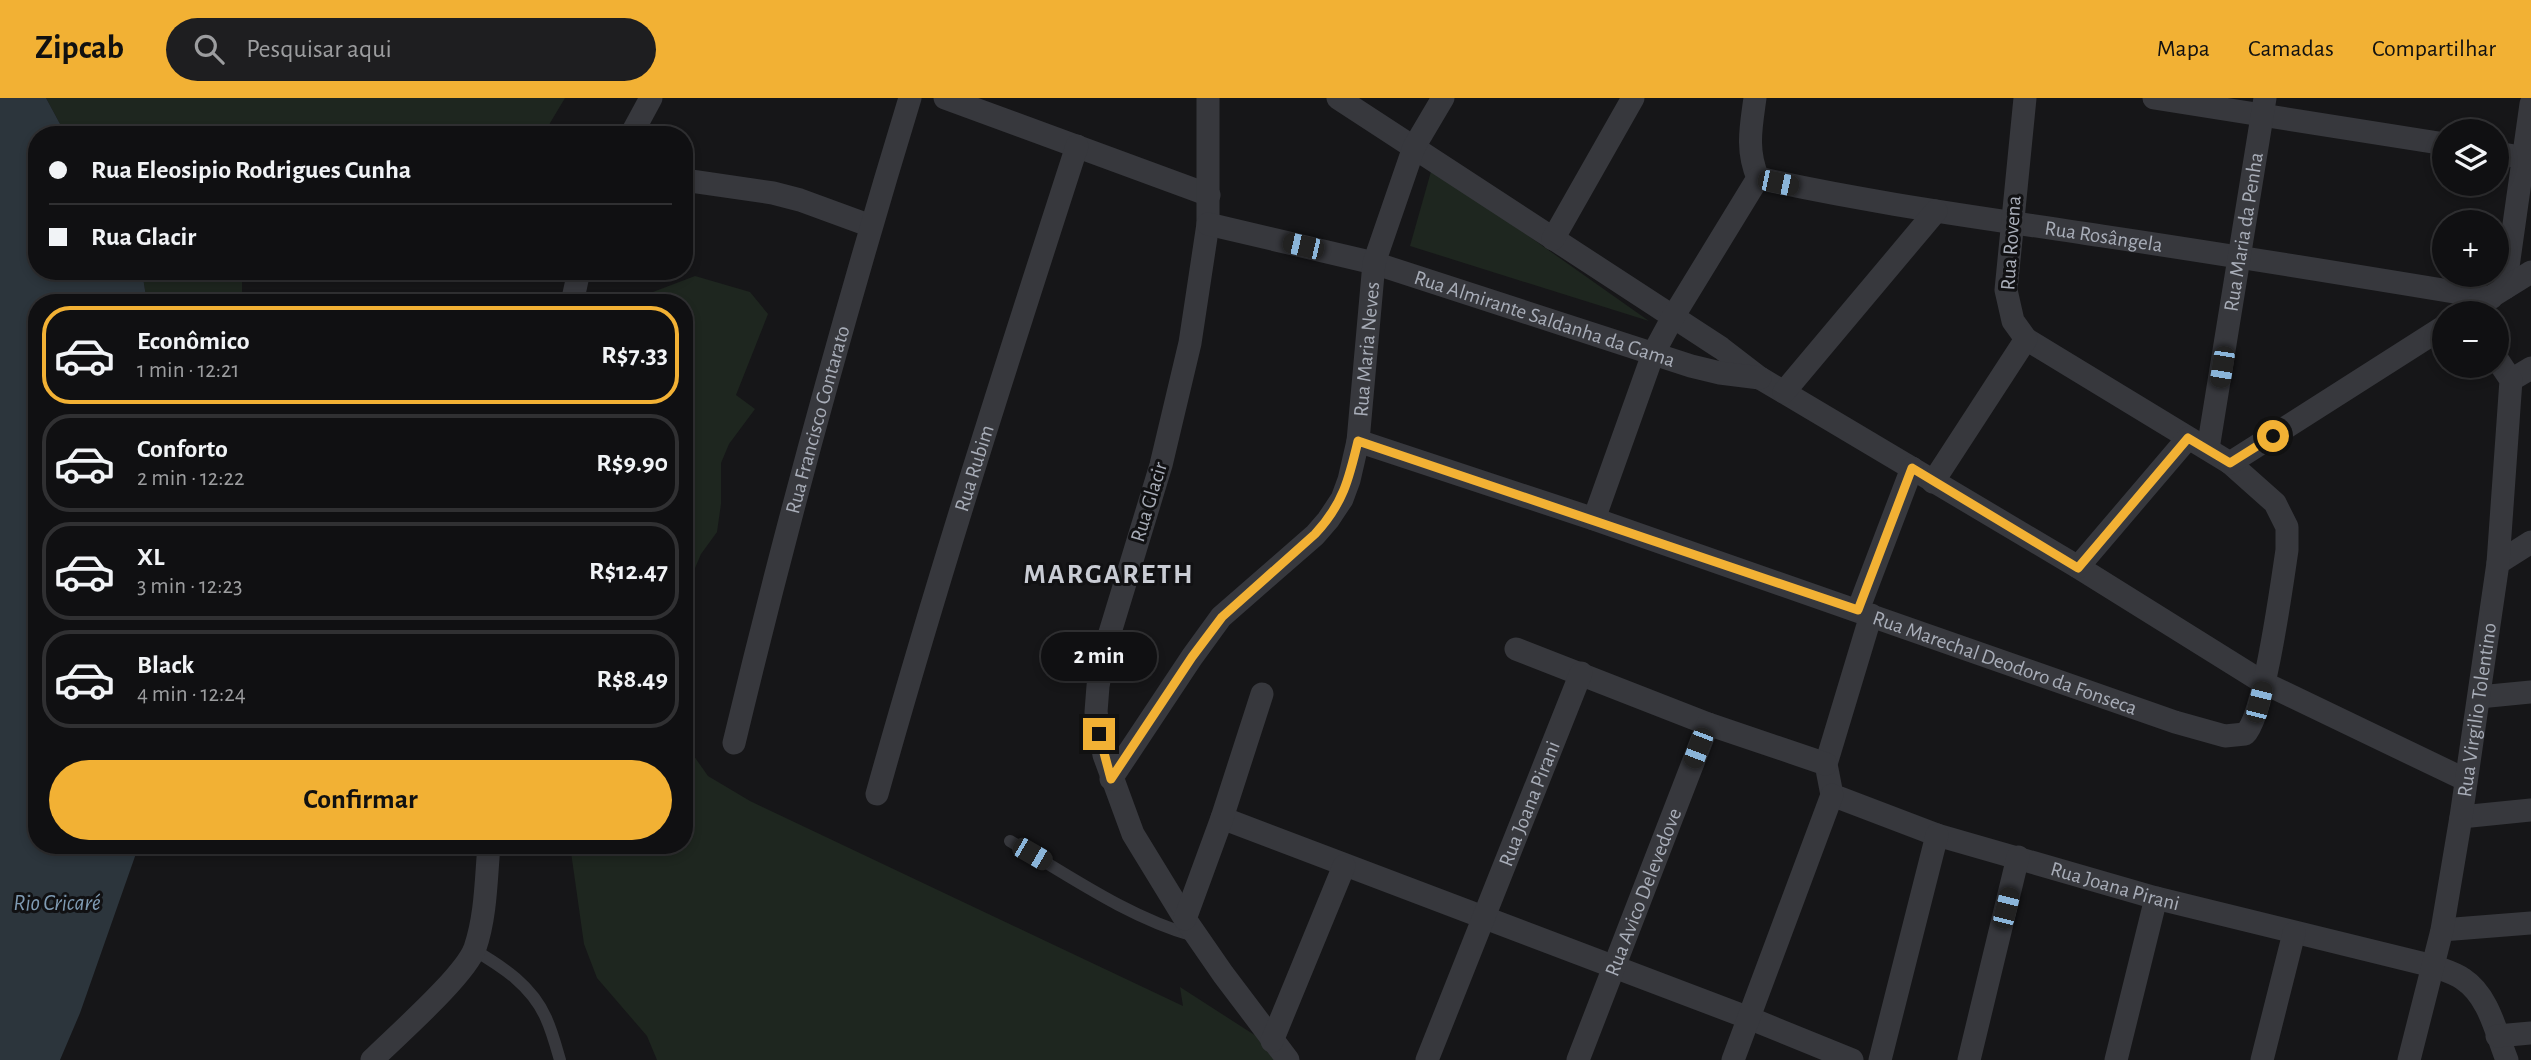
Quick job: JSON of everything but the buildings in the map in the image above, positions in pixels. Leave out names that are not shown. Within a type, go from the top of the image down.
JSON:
[{"type":"street","points":[[636,126],[651,98]]},
{"type":"street","name":"Rua Francisco Contarato","points":[[734,743],[777,563],[909,98]]},
{"type":"street","points":[[945,98],[1209,195]]},
{"type":"street","name":"Rua Glacir","points":[[1208,98],[1208,224],[1190,344],[1174,415],[1105,649],[1096,712],[1111,779],[1133,834],[1192,928],[1288,1060]]},
{"type":"street","name":"Rua Almirante Saldanha da Gama","points":[[1338,98],[1721,348],[1760,378],[2264,683],[2466,780]]},
{"type":"street","name":"Rua Maria Neves","points":[[1111,779],[1192,657],[1222,617],[1315,534],[1342,499],[1358,441],[1374,262],[1414,147],[1443,98]]},
{"type":"street","points":[[1553,239],[1633,98]]},
{"type":"street","points":[[1594,519],[1653,354],[1758,178],[1749,139],[1755,98]]},
{"type":"street","name":"Rua Rovena","points":[[2025,98],[2006,290],[2013,321],[2026,339]]},
{"type":"street","points":[[2154,98],[2264,106],[2432,141]]},
{"type":"street","points":[[2498,293],[2527,158],[2531,104]]},
{"type":"street","name":"Rua Maria da Penha","points":[[2208,449],[2264,106]]},
{"type":"street","name":"Rua Rubim","points":[[877,794],[955,524],[1077,146]]},
{"type":"street","points":[[2509,155],[2527,158]]},
{"type":"street","name":"Rua Rosângela","points":[[1758,178],[1936,211],[2498,293]]},
{"type":"street","points":[[693,181],[773,193],[871,226]]},
{"type":"street","points":[[1784,392],[1936,211]]},
{"type":"street","name":"Rua Almirante Saldanha da Gama","points":[[1208,224],[1374,262],[1653,354],[1720,373],[1760,378]]},
{"type":"street","points":[[2485,301],[2531,272]]},
{"type":"street","points":[[2230,463],[2432,334]]},
{"type":"street","points":[[1934,482],[2026,339],[2208,449],[2230,463],[2275,503],[2287,527],[2287,550],[2264,683]]},
{"type":"street","points":[[2509,377],[2511,380],[2531,368]]},
{"type":"street","name":"Rua Virgilio Tolentino","points":[[2409,1060],[2442,930],[2461,817],[2498,563],[2511,380]]},
{"type":"street","points":[[2078,568],[2188,438]]},
{"type":"street","name":"Rua Marechal Deodoro da Fonseca","points":[[1358,441],[1594,519],[2175,722],[2225,736],[2238,736],[2250,729],[2264,683]]},
{"type":"street","points":[[1733,1060],[1832,795],[1826,764],[1864,612],[1912,468]]},
{"type":"street","points":[[2498,563],[2531,542]]},
{"type":"street","points":[[1516,649],[1707,724],[1826,764]]},
{"type":"street","name":"Rua Joana Pirani","points":[[1427,1060],[1581,673]]},
{"type":"street","points":[[2479,696],[2531,692]]},
{"type":"street","points":[[1192,928],[1222,818],[1262,694]]},
{"type":"street","name":"Rua Avico Delevedove","points":[[1578,1060],[1707,724]]},
{"type":"street","name":"Rua Joana Pirani","points":[[1832,795],[1937,835],[2156,898],[2433,966],[2461,977],[2475,988],[2484,1001],[2507,1060]]},
{"type":"street","points":[[2461,817],[2531,810]]},
{"type":"street","points":[[1222,818],[1749,1018],[1852,1060]]},
{"type":"street","points":[[1880,1060],[1937,835]]},
{"type":"street","points":[[372,1060],[447,985],[474,950],[485,897],[488,854]]},
{"type":"street","points":[[1969,1060],[2018,857]]},
{"type":"street","points":[[1272,1041],[1344,866]]},
{"type":"street","points":[[2116,1060],[2156,898]]},
{"type":"street","points":[[2442,930],[2531,923]]},
{"type":"street","points":[[2262,1060],[2294,933]]},
{"type":"street","points":[[2497,1036],[2531,1033]]},
{"type":"lane","points":[[1010,841],[1145,919],[1171,930],[1192,928]]},
{"type":"lane","points":[[474,950],[513,976],[532,995],[546,1018],[560,1060]]},
{"type":"shaded area","points":[[46,98],[565,98],[549,126],[61,126]]},
{"type":"shaded area","points":[[1432,168],[1649,321],[1410,246]]},
{"type":"shaded area","points":[[693,277],[750,292],[768,314],[736,395],[755,409],[729,444],[721,463],[721,504],[717,532],[701,554],[693,573],[693,294],[648,294],[684,280],[693,280]]},
{"type":"shaded area","points":[[143,280],[242,280],[242,294],[146,294]]},
{"type":"shaded area","points":[[693,755],[708,776],[750,801],[1183,1006],[1180,987],[1297,1060],[657,1060],[647,1036],[597,978],[584,944],[571,854],[693,854]]},
{"type":"water","name":"Rio Cricaré","points":[[0,98],[46,98],[61,126],[28,126],[28,280],[143,280],[146,294],[28,294],[28,854],[136,854],[80,1013],[60,1060],[0,1060]]},
{"type":"district","name":"MARGARETH","points":[[1109,575]]},
{"type":"route","points":[[1099,734],[1111,779],[1192,657],[1222,617],[1328,520],[1342,499],[1358,441],[1858,610],[1912,468],[2078,568],[2188,438],[2230,463],[2273,436]]}]
